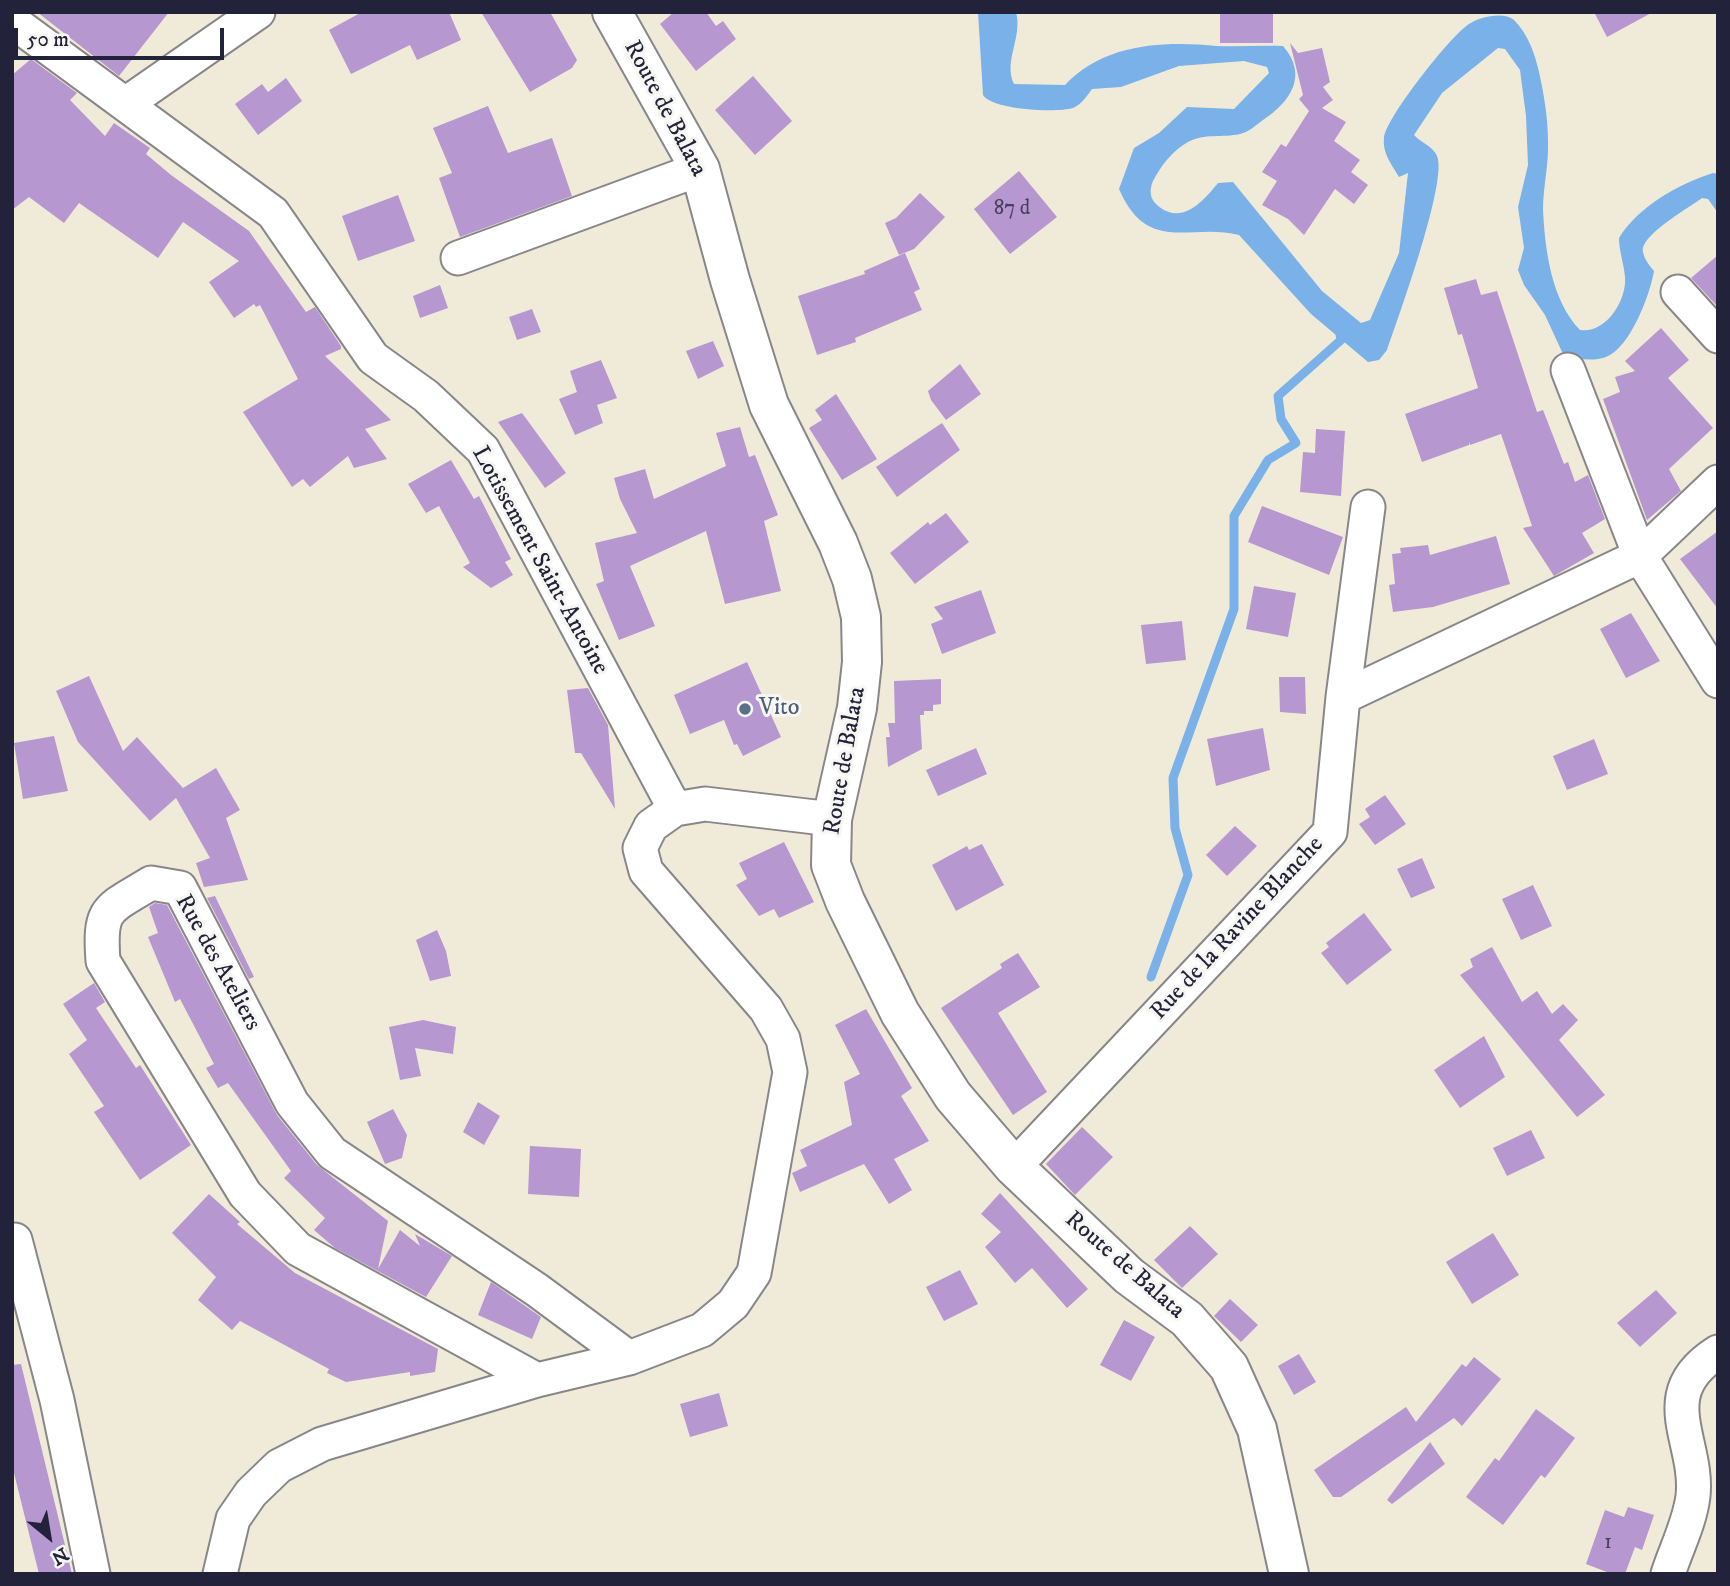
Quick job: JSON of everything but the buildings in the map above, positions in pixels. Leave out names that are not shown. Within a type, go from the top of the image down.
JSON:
[{"type":"main road","name":"Route de Balata","points":[[612,12],[699,169],[769,405],[838,542],[852,579],[861,617],[862,662],[857,708],[832,819],[831,865],[845,901],[900,1013],[953,1096],[1014,1167],[1129,1276],[1187,1319],[1229,1367],[1257,1429],[1289,1574]]},
{"type":"street","points":[[127,103],[258,12]]},
{"type":"street","name":"Lotissement Saint-Antoine","points":[[12,21],[273,213],[373,358],[426,396],[483,450],[675,809]]},
{"type":"street","points":[[458,258],[699,169]]},
{"type":"street","points":[[1678,292],[1718,336]]},
{"type":"street","points":[[1568,370],[1640,556],[1718,681]]},
{"type":"street","points":[[1343,697],[1640,556],[1718,482]]},
{"type":"street","name":"Rue de la Ravine Blanche","points":[[1014,1167],[1329,832],[1343,697],[1368,507]]},
{"type":"street","points":[[220,1574],[233,1519],[251,1493],[279,1466],[322,1444],[537,1380],[629,1359],[702,1330],[733,1304],[754,1273],[790,1072],[783,1039],[766,1009],[646,871],[640,848],[650,826],[675,809],[705,804],[832,819]]},
{"type":"street","name":"Rue des Ateliers","points":[[537,1380],[298,1249],[245,1194],[103,961],[101,926],[112,906],[151,883],[180,888],[292,1103],[332,1153],[537,1290],[629,1359]]},
{"type":"street","points":[[15,1240],[57,1400],[93,1574]]},
{"type":"street","points":[[1668,1574],[1693,1496],[1692,1469],[1682,1428],[1682,1406],[1694,1372],[1718,1352]]},
{"type":"water","points":[[978,12],[1016,12],[1017,31],[1011,67],[1014,84],[1065,85],[1098,60],[1136,48],[1156,45],[1283,46],[1295,68],[1293,88],[1288,97],[1273,113],[1243,133],[1194,139],[1182,145],[1168,159],[1153,181],[1152,197],[1157,205],[1166,211],[1184,212],[1192,209],[1218,183],[1233,182],[1322,291],[1361,323],[1370,320],[1399,253],[1408,173],[1399,177],[1388,159],[1384,143],[1387,128],[1434,60],[1460,31],[1479,19],[1498,15],[1510,17],[1527,38],[1535,58],[1543,89],[1547,124],[1548,150],[1543,210],[1548,257],[1562,304],[1580,330],[1598,327],[1613,314],[1618,305],[1625,286],[1619,238],[1637,216],[1673,190],[1713,173],[1718,174],[1718,213],[1708,199],[1702,198],[1666,222],[1649,238],[1643,252],[1654,271],[1648,293],[1638,320],[1615,352],[1595,359],[1563,354],[1545,315],[1524,285],[1518,270],[1524,248],[1518,207],[1528,165],[1526,116],[1520,70],[1505,49],[1498,48],[1442,93],[1414,135],[1437,156],[1435,192],[1411,281],[1387,350],[1379,360],[1368,362],[1311,314],[1239,235],[1157,230],[1143,223],[1131,210],[1119,189],[1134,148],[1159,133],[1187,107],[1234,109],[1269,73],[1267,67],[1244,61],[1179,66],[1121,87],[1092,89],[1081,103],[1073,108],[1039,110],[1011,107],[998,104],[983,95]]},
{"type":"waterway","points":[[1151,977],[1188,875],[1175,828],[1173,778],[1234,609],[1234,516],[1268,460],[1296,443],[1281,419],[1278,396],[1341,340],[1339,328]]},
{"type":"place","name":"Vito","points":[[745,709]]}]
